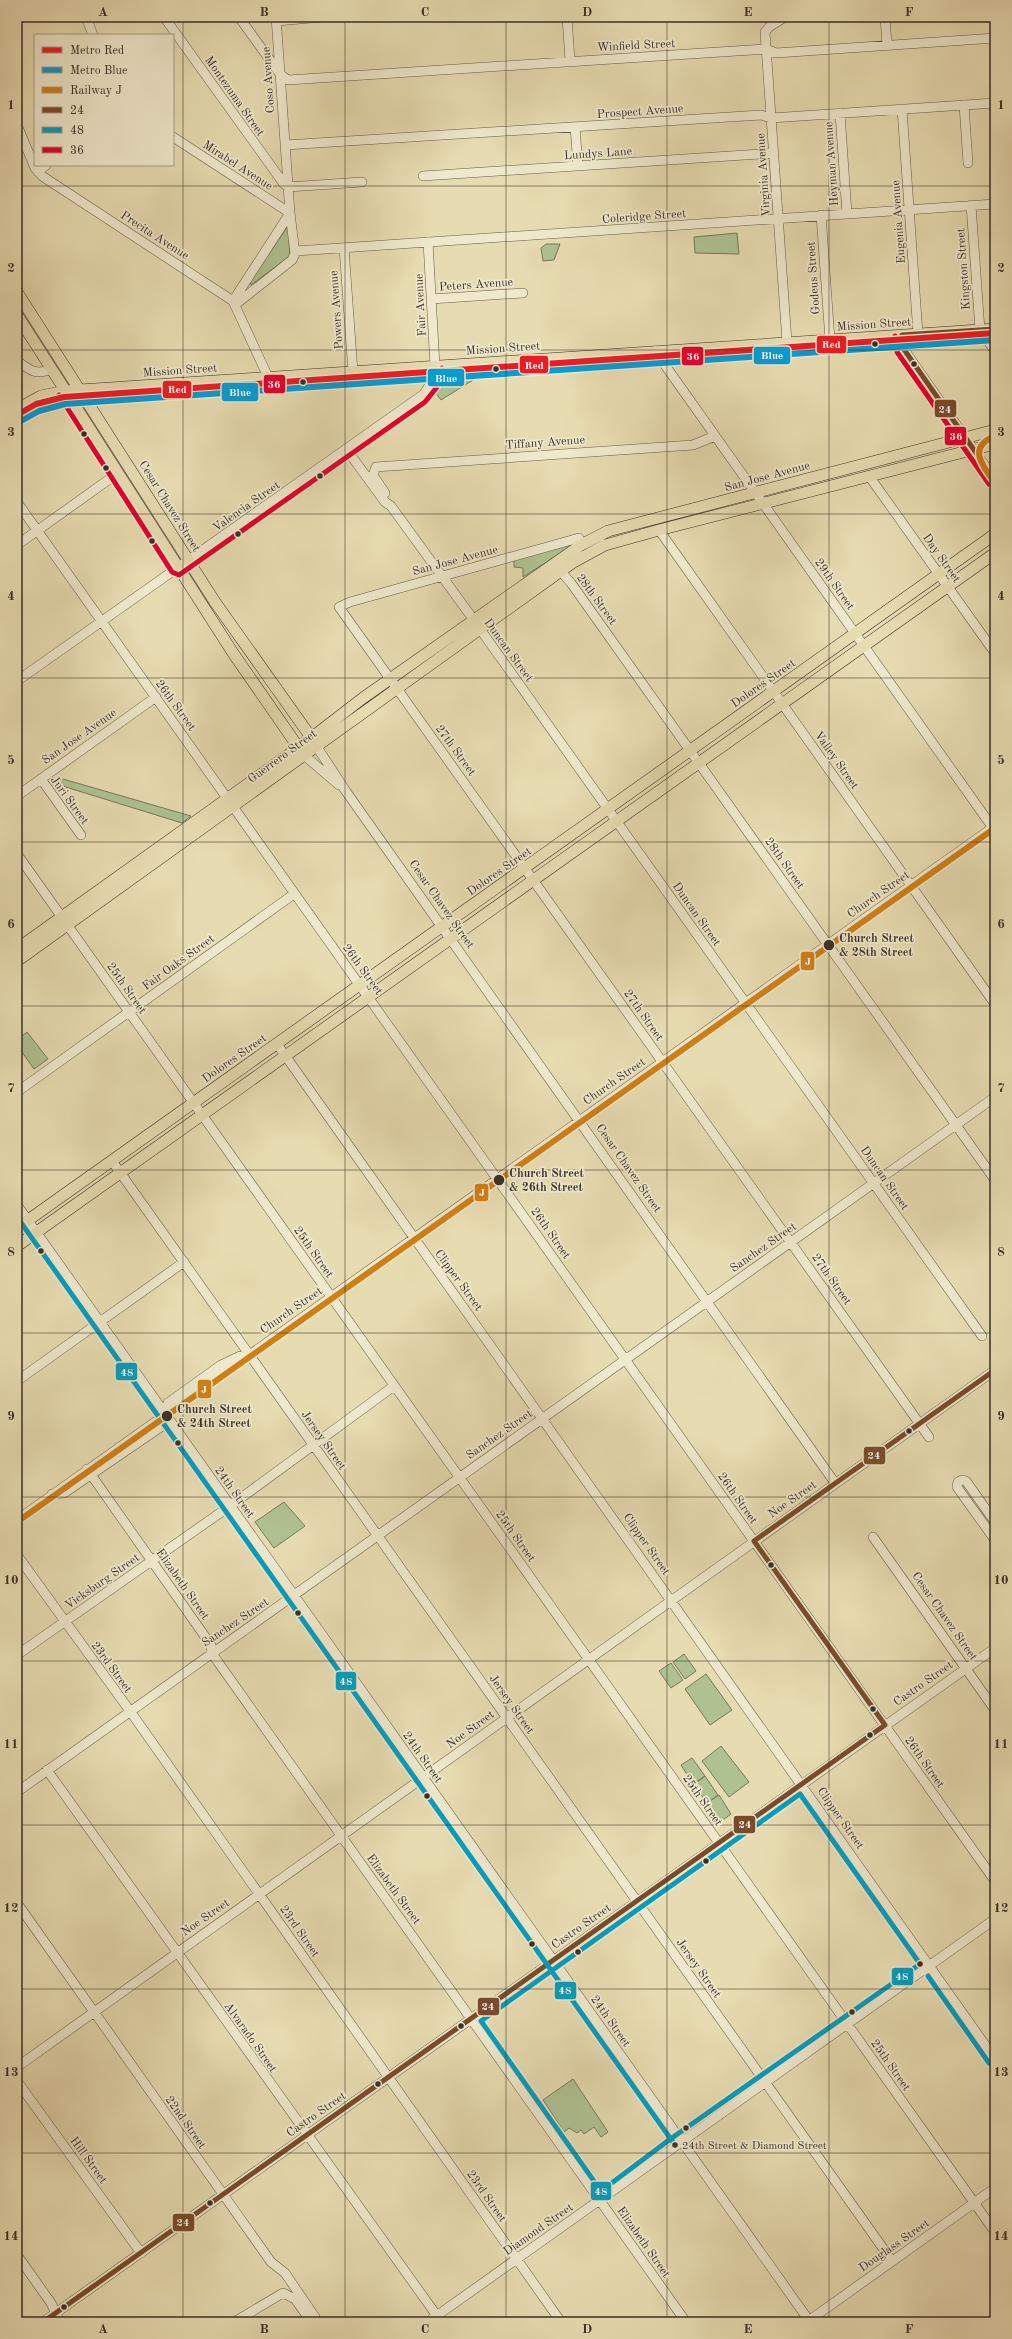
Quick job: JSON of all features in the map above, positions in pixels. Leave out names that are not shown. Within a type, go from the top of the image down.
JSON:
[{"type":"main road","name":"Cesar Chavez Street","points":[[17,292],[79,390],[91,404],[246,648],[314,742]]},
{"type":"main road","name":"Cesar Chavez Street","points":[[17,315],[178,568],[301,752]]},
{"type":"main road","name":"Mission Street","points":[[17,408],[41,396],[65,391],[995,329]]},
{"type":"main road","name":"San Jose Avenue","points":[[552,563],[581,544],[608,531],[995,430]]},
{"type":"main road","name":"San Jose Avenue","points":[[561,571],[605,545],[762,503],[995,444]]},
{"type":"main road","name":"Dolores Street","points":[[17,1228],[995,534]]},
{"type":"main road","points":[[17,1246],[995,553]]},
{"type":"main road","name":"Guerrero Street","points":[[314,742],[397,689],[552,563]]},
{"type":"main road","name":"Guerrero Street","points":[[17,949],[64,921],[231,803],[314,742],[390,679],[561,571]]},
{"type":"main road","name":"Guerrero Street","points":[[17,961],[64,921]]},
{"type":"street","points":[[86,17],[93,34]]},
{"type":"street","name":"Montezuma Street","points":[[164,17],[278,178],[288,187]]},
{"type":"street","points":[[239,17],[280,74]]},
{"type":"street","points":[[276,19],[323,17]]},
{"type":"street","points":[[567,17],[570,61]]},
{"type":"street","name":"Virginia Avenue","points":[[785,17],[769,26],[765,32],[787,342]]},
{"type":"street","points":[[885,17],[887,45]]},
{"type":"street","name":"Coso Avenue","points":[[276,19],[290,213],[296,251]]},
{"type":"street","name":"Winfield Street","points":[[280,74],[288,80],[766,49],[776,53],[995,38]]},
{"type":"street","name":"Prospect Avenue","points":[[285,145],[761,115],[771,118],[995,103]]},
{"type":"street","points":[[964,105],[968,163]]},
{"type":"street","name":"Eugenia Avenue","points":[[902,109],[918,334]]},
{"type":"street","name":"Heyman Avenue","points":[[840,113],[847,214]]},
{"type":"street","points":[[17,124],[34,163]]},
{"type":"street","points":[[575,127],[578,166]]},
{"type":"street","name":"Mirabel Avenue","points":[[174,138],[290,213]]},
{"type":"street","name":"Lundys Lane","points":[[423,176],[774,153]]},
{"type":"street","points":[[35,166],[38,172],[45,166]]},
{"type":"street","name":"Precita Avenue","points":[[38,172],[234,302]]},
{"type":"street","points":[[288,187],[362,182]]},
{"type":"street","name":"Coleridge Street","points":[[296,251],[995,204]]},
{"type":"street","name":"Kingston Street","points":[[971,205],[980,330]]},
{"type":"street","points":[[234,302],[290,213]]},
{"type":"street","name":"Godeus Street","points":[[821,215],[830,340]]},
{"type":"street","name":"Fair Avenue","points":[[428,242],[436,366]]},
{"type":"street","name":"Powers Avenue","points":[[344,248],[353,372]]},
{"type":"street","points":[[234,302],[292,260],[296,251]]},
{"type":"street","name":"Peters Avenue","points":[[431,298],[523,293]]},
{"type":"street","points":[[234,302],[268,377]]},
{"type":"street","points":[[980,330],[995,350]]},
{"type":"street","points":[[902,335],[903,348],[995,480]]},
{"type":"street","name":"29th Street","points":[[655,351],[855,634],[994,825]]},
{"type":"street","points":[[17,361],[34,373],[42,373],[51,369]]},
{"type":"street","name":"Valencia Street","points":[[17,681],[420,397],[432,381],[436,366]]},
{"type":"street","name":"Tiffany Avenue","points":[[376,467],[454,460],[693,445],[715,436]]},
{"type":"street","name":"Duncan Street","points":[[346,450],[385,502],[391,506]]},
{"type":"street","name":"Duncan Street","points":[[376,467],[373,475],[389,499],[391,506],[982,1336]]},
{"type":"street","points":[[17,545],[118,474]]},
{"type":"street","name":"Day Street","points":[[869,476],[995,653]]},
{"type":"street","name":"26th Street","points":[[17,502],[995,1882]]},
{"type":"street","name":"Valley Street","points":[[659,530],[995,1004]]},
{"type":"street","name":"San Jose Avenue","points":[[339,607],[350,602],[578,538]]},
{"type":"street","name":"28th Street","points":[[552,563],[561,571],[691,750],[995,1180]]},
{"type":"street","name":"27th Street","points":[[339,607],[929,1437]]},
{"type":"street","name":"San Jose Avenue","points":[[17,796],[156,697]]},
{"type":"street","name":"Cesar Chavez Street","points":[[314,742],[345,790],[835,1483]]},
{"type":"street","name":"Cesar Chavez Street","points":[[301,752],[345,790]]},
{"type":"street","name":"Juri Street","points":[[41,779],[81,835]]},
{"type":"street","name":"Church Street","points":[[17,1520],[52,1494],[64,1494],[89,1473],[162,1426],[165,1414],[994,825]]},
{"type":"street","name":"25th Street","points":[[17,854],[995,2232]]},
{"type":"street","name":"Fair Oaks Street","points":[[17,1092],[294,894]]},
{"type":"street","name":"Clipper Street","points":[[277,1044],[672,1600],[995,2059]]},
{"type":"street","name":"Sanchez Street","points":[[17,1792],[995,1097]]},
{"type":"street","name":"Jersey Street","points":[[112,1161],[892,2261]]},
{"type":"street","name":"24th Street","points":[[17,1205],[808,2322]]},
{"type":"street","points":[[17,1380],[184,1262]]},
{"type":"street","name":"Noe Street","points":[[17,2067],[93,2011],[258,1894],[342,1837],[588,1659],[995,1370]]},
{"type":"street","name":"Vicksburg Street","points":[[17,1655],[230,1506],[312,1444],[394,1386]]},
{"type":"street","name":"Elizabeth Street","points":[[89,1473],[211,1645],[212,1653],[686,2322]]},
{"type":"street","points":[[985,1526],[994,1521],[966,1481],[962,1480],[958,1482],[957,1487],[995,1540]]},
{"type":"street","name":"Cesar Chavez Street","points":[[873,1537],[995,1710]]},
{"type":"street","name":"23rd Street","points":[[17,1555],[130,1711],[561,2322]]},
{"type":"street","name":"Castro Street","points":[[43,2322],[995,1648]]},
{"type":"street","name":"Alvarado Street","points":[[47,1770],[306,2136],[314,2143],[437,2316]]},
{"type":"street","name":"22nd Street","points":[[17,1903],[271,2262],[285,2273],[314,2313],[314,2320],[310,2320],[294,2299],[288,2294],[279,2295],[234,2322]]},
{"type":"street","name":"Diamond Street","points":[[428,2322],[995,1919]]},
{"type":"street","name":"Hill Street","points":[[17,2081],[141,2253]]},
{"type":"street","name":"Douglass Street","points":[[808,2322],[995,2188]]},
{"type":"street","points":[[17,2255],[56,2313],[60,2322]]},
{"type":"street","points":[[990,2322],[995,2318]]},
{"type":"green space","points":[[288,226],[290,256],[251,285],[250,282]]},
{"type":"green space","points":[[737,233],[739,254],[695,253],[694,237]]},
{"type":"green space","points":[[546,244],[560,244],[554,260],[543,261],[541,248]]},
{"type":"green space","points":[[472,372],[473,380],[441,400],[435,392],[443,376]]},
{"type":"green space","points":[[580,541],[523,577],[523,568],[514,567],[514,560]]},
{"type":"green space","points":[[63,779],[191,816],[182,823],[56,784]]},
{"type":"green space","points":[[27,1032],[48,1059],[34,1069],[17,1045],[17,1040]]},
{"type":"green space","points":[[284,1502],[305,1526],[274,1548],[255,1522]]},
{"type":"green space","points":[[684,1654],[696,1671],[685,1679],[673,1662]]},
{"type":"green space","points":[[671,1663],[683,1680],[671,1688],[659,1671]]},
{"type":"green space","points":[[706,1674],[732,1710],[710,1725],[685,1689]]},
{"type":"green space","points":[[721,1746],[749,1782],[729,1797],[702,1761]]},
{"type":"green space","points":[[692,1758],[705,1776],[693,1784],[681,1765]]},
{"type":"green space","points":[[705,1776],[718,1795],[707,1803],[694,1785]]},
{"type":"green space","points":[[719,1795],[731,1814],[720,1822],[707,1803]]},
{"type":"green space","points":[[573,2079],[608,2132],[601,2137],[594,2127],[584,2134],[581,2130],[577,2133],[569,2128],[564,2132],[543,2100]]},
{"type":"metro line","name":"Red","points":[[17,415],[36,404],[64,397],[995,333]]},
{"type":"metro line","name":"Blue","points":[[21,421],[39,411],[65,404],[995,340]]},
{"type":"rail line","name":"J","points":[[995,436],[986,440],[981,445],[979,451],[982,463],[995,483]]},
{"type":"rail line","name":"J","points":[[17,1522],[995,828]]},
{"type":"transit line","name":"24","points":[[902,335],[995,329]]},
{"type":"transit line","name":"24","points":[[902,335],[903,348],[995,480]]},
{"type":"transit line","name":"36","points":[[895,336],[897,352],[989,484]]},
{"type":"transit line","name":"36","points":[[65,398],[902,342]]},
{"type":"transit line","name":"36","points":[[59,395],[172,572],[179,575],[425,402],[437,387],[442,368]]},
{"type":"transit line","name":"48","points":[[17,1217],[675,2145]]},
{"type":"transit line","name":"24","points":[[754,1541],[995,1370]]},
{"type":"transit line","name":"24","points":[[754,1541],[885,1725]]},
{"type":"transit line","name":"24","points":[[43,2322],[885,1725]]},
{"type":"transit line","name":"48","points":[[800,1794],[920,1964],[669,2140],[601,2191],[481,2021],[800,1794]]},
{"type":"transit line","name":"48","points":[[928,1976],[989,2063]]},
{"type":"place","name":"Church Street & 28th Street","points":[[829,945]]},
{"type":"place","name":"Church Street & 26th Street","points":[[499,1180]]},
{"type":"place","name":"Church Street & 24th Street","points":[[167,1416]]},
{"type":"place","name":"24th Street & Diamond Street","points":[[675,2145]]}]
